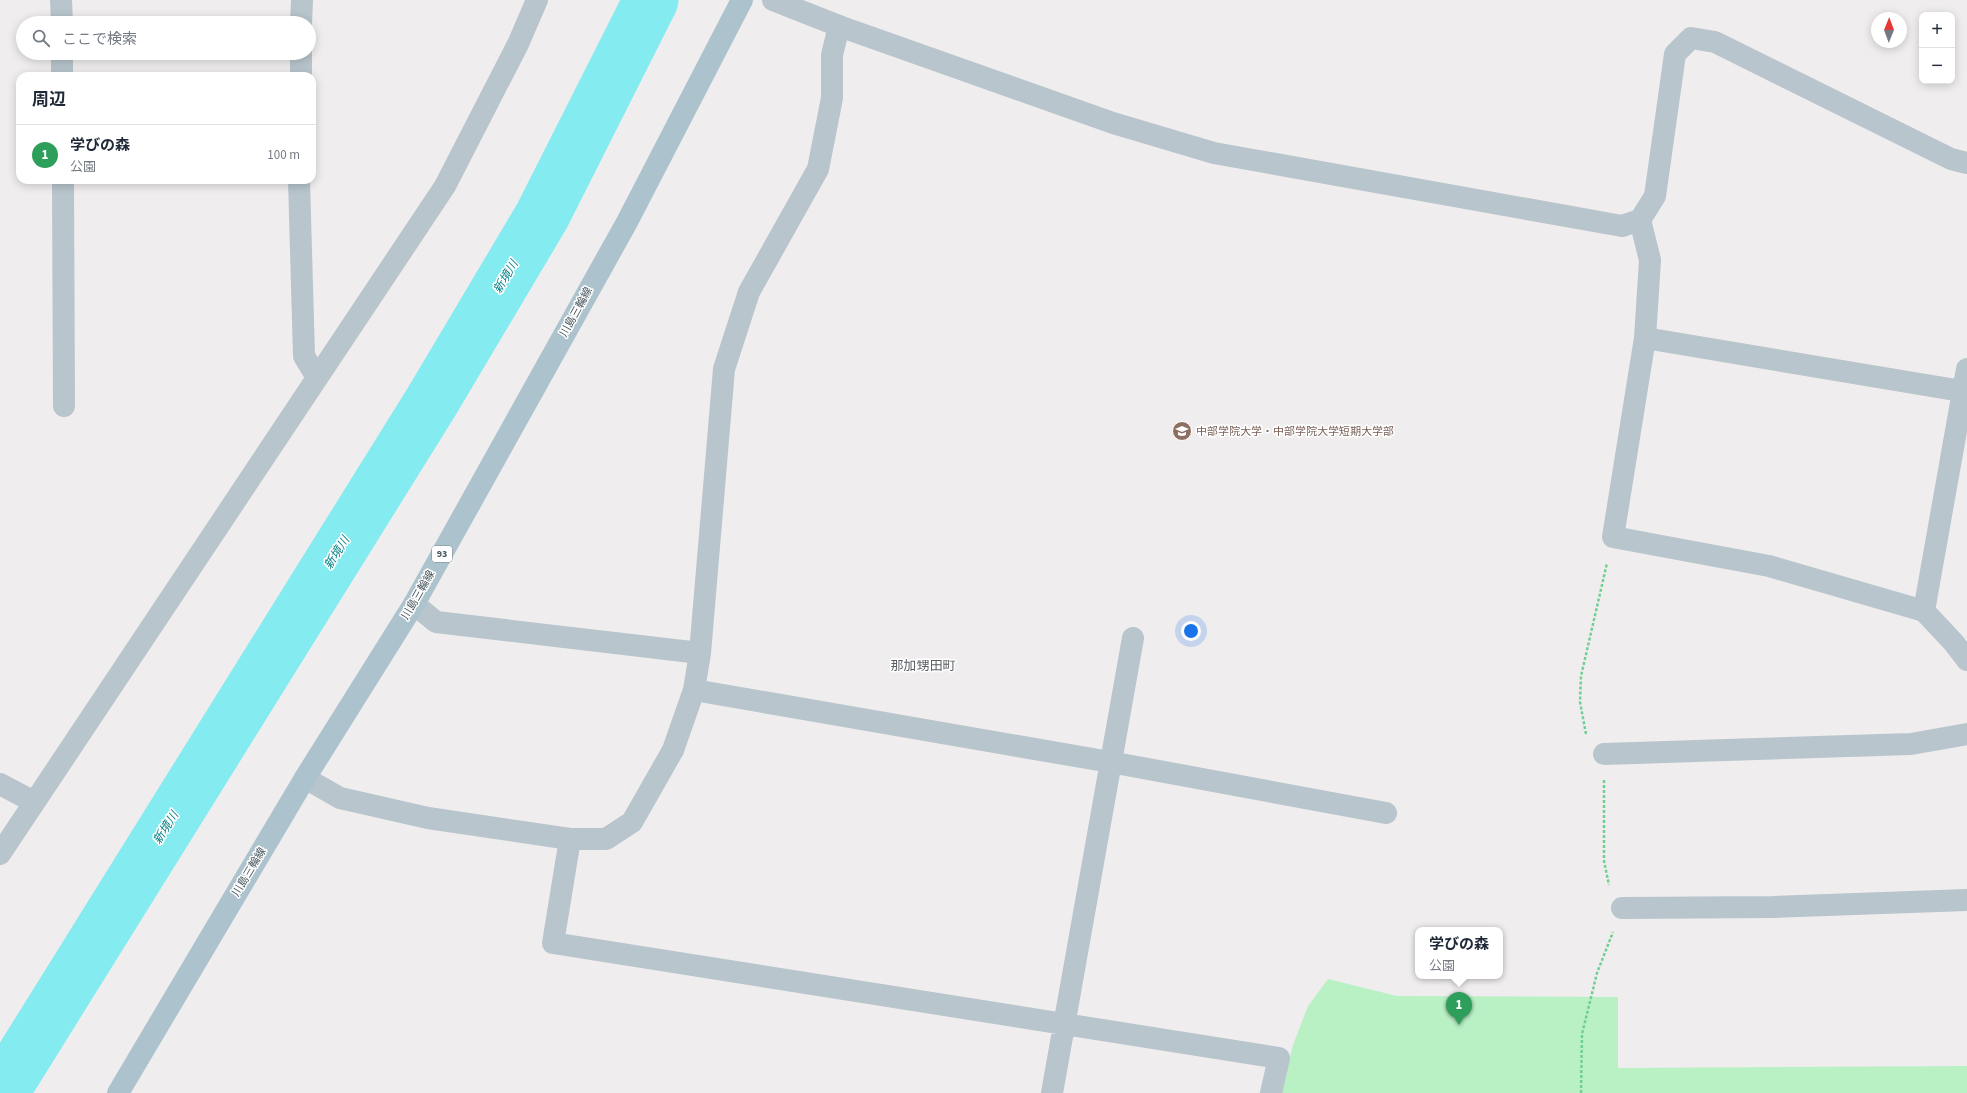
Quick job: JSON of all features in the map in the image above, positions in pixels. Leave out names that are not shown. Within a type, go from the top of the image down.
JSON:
[{"type":"main road","name":"川島三輪線","points":[[118,1093],[305,778],[414,604],[626,222],[742,0]]},
{"type":"street","points":[[62,0],[62,16]]},
{"type":"street","points":[[301,16],[302,0]]},
{"type":"street","points":[[0,854],[316,376],[445,186],[518,44],[537,0]]},
{"type":"street","points":[[773,0],[839,26],[1113,123],[1214,153],[1622,226],[1640,220],[1655,196],[1676,54],[1691,38],[1715,42],[1952,159],[1967,163]]},
{"type":"street","points":[[305,778],[340,798],[428,818],[570,838],[606,839],[632,822],[655,785],[673,750],[694,690],[700,653],[724,369],[749,292],[818,169],[832,98],[832,55],[839,26]]},
{"type":"street","points":[[62,60],[62,72]]},
{"type":"street","points":[[301,60],[301,72]]},
{"type":"street","points":[[63,184],[64,406]]},
{"type":"street","points":[[299,184],[304,356],[316,376]]},
{"type":"street","points":[[1640,220],[1650,260],[1646,338],[1613,537],[1769,566],[1924,611],[1954,642],[1967,660]]},
{"type":"street","points":[[1646,338],[1966,392]]},
{"type":"street","points":[[1924,611],[1966,392],[1967,369]]},
{"type":"street","points":[[414,604],[436,622],[700,653]]},
{"type":"street","points":[[1052,1093],[1133,638]]},
{"type":"street","points":[[694,690],[1110,762],[1386,813]]},
{"type":"street","points":[[1604,754],[1911,744],[1967,734]]},
{"type":"street","points":[[0,784],[34,802]]},
{"type":"street","points":[[570,838],[553,943],[1280,1058],[1271,1093]]},
{"type":"street","points":[[1622,908],[1774,907],[1967,900]]},
{"type":"path","points":[[1604,754],[1586,733],[1580,702],[1581,676],[1613,537]]},
{"type":"path","points":[[1581,1093],[1582,1055]]},
{"type":"green space","points":[[1328,979],[1397,996],[1618,997],[1618,1068],[1967,1066],[1967,1093],[1281,1093],[1293,1045],[1308,1006]]},
{"type":"waterway","name":"新境川","points":[[1,1093],[432,401],[542,216],[651,0]]},
{"type":"place","name":"中部学院大学・中部学院大学短期大学部","points":[[1182,431]]},
{"type":"place","name":"学びの森","points":[[1459,1025]]},
{"type":"district","name":"那加甥田町","points":[[923,666]]}]
